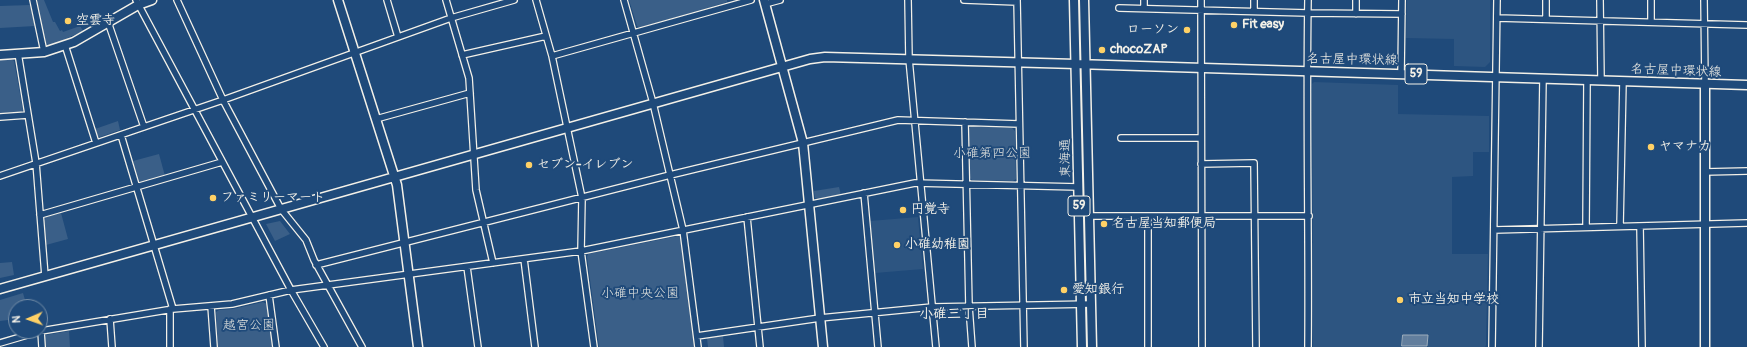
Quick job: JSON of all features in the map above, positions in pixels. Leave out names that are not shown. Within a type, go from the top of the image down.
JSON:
[{"type":"street","points":[[33,0],[44,52]]},
{"type":"street","points":[[0,55],[44,52],[74,42],[108,22],[137,2],[152,0]]},
{"type":"street","points":[[177,0],[223,100],[282,209],[306,240],[316,265],[362,347]]},
{"type":"street","points":[[338,0],[398,186],[418,347]]},
{"type":"street","points":[[387,0],[398,37]]},
{"type":"street","points":[[446,0],[469,78],[476,190],[493,263]]},
{"type":"street","points":[[0,176],[223,100],[451,18],[514,0]]},
{"type":"street","points":[[536,0],[552,56],[582,198],[581,251],[594,347]]},
{"type":"street","points":[[624,0],[653,103],[684,230],[698,347]]},
{"type":"street","points":[[552,56],[731,3],[751,0]]},
{"type":"street","points":[[780,0],[765,2],[803,143],[823,347]]},
{"type":"street","points":[[908,0],[909,59],[936,347]]},
{"type":"street","points":[[964,0],[1017,1],[1024,347]]},
{"type":"street","name":"東海通","points":[[1074,0],[1082,347]]},
{"type":"street","name":"東海通","points":[[1084,0],[1092,347]]},
{"type":"street","points":[[1144,0],[1144,8]]},
{"type":"street","points":[[1201,0],[1202,347]]},
{"type":"street","points":[[1254,0],[1254,11]]},
{"type":"street","points":[[1308,0],[1308,347]]},
{"type":"street","points":[[1356,0],[1356,14]]},
{"type":"street","points":[[1401,74],[1402,0]]},
{"type":"street","points":[[1492,347],[1497,0]]},
{"type":"street","points":[[1546,0],[1546,20]]},
{"type":"street","points":[[1600,0],[1601,80]]},
{"type":"street","points":[[1651,0],[1651,22]]},
{"type":"street","points":[[1704,0],[1705,347]]},
{"type":"street","points":[[137,2],[291,290],[324,347]]},
{"type":"street","points":[[1119,8],[1402,14]]},
{"type":"street","points":[[1497,18],[1747,25]]},
{"type":"street","points":[[108,22],[144,127]]},
{"type":"street","points":[[462,55],[546,36]]},
{"type":"street","points":[[65,45],[96,143]]},
{"type":"street","points":[[18,54],[36,163],[45,276]]},
{"type":"street","name":"名古屋中環状線","points":[[0,289],[782,66],[825,57],[1085,64],[1201,69],[1496,76],[1747,85]]},
{"type":"street","points":[[1539,347],[1543,78]]},
{"type":"street","points":[[1586,227],[1587,80]]},
{"type":"street","points":[[1620,226],[1623,81]]},
{"type":"street","points":[[376,119],[470,93]]},
{"type":"street","points":[[0,117],[28,116]]},
{"type":"street","points":[[316,265],[670,175],[898,120],[1019,124]]},
{"type":"street","points":[[965,122],[968,306],[972,347]]},
{"type":"street","points":[[121,135],[154,245],[171,309],[170,347]]},
{"type":"street","points":[[1121,138],[1201,138]]},
{"type":"street","points":[[40,215],[222,162]]},
{"type":"street","points":[[1201,164],[1254,163],[1256,347]]},
{"type":"street","points":[[1704,172],[1747,171]]},
{"type":"street","points":[[48,330],[171,309],[232,304],[291,290],[581,251],[864,193],[920,183],[1079,187]]},
{"type":"street","points":[[864,193],[878,347]]},
{"type":"street","points":[[1089,216],[1309,216]]},
{"type":"street","points":[[747,217],[760,347]]},
{"type":"street","points":[[1148,217],[1148,347]]},
{"type":"street","points":[[1494,230],[1747,223]]},
{"type":"street","points":[[1640,226],[1642,347]]},
{"type":"street","points":[[524,259],[535,347]]},
{"type":"street","points":[[467,267],[478,347]]},
{"type":"street","points":[[269,295],[276,347]]},
{"type":"street","points":[[697,336],[820,318],[932,307],[1091,304]]},
{"type":"street","points":[[211,306],[214,347]]},
{"type":"street","points":[[110,319],[112,347]]},
{"type":"street","points":[[0,343],[14,339]]},
{"type":"shaded area","points":[[1407,0],[1490,0],[1490,62],[1485,67],[1454,66],[1454,39],[1406,38]]},
{"type":"shaded area","points":[[1314,82],[1398,85],[1398,114],[1489,116],[1489,152],[1473,152],[1473,176],[1452,177],[1452,254],[1488,254],[1485,347],[1313,347],[1312,84]]},
{"type":"shaded area","name":"小碓幼稚園","points":[[918,217],[923,269],[875,273],[870,221]]},
{"type":"shaded area","points":[[1403,335],[1428,335],[1427,346],[1402,346]]},
{"type":"green space","points":[[38,0],[44,0],[53,22],[55,22],[60,31],[62,30],[63,32],[80,26],[83,31],[48,47],[46,46],[37,3]]},
{"type":"green space","points":[[629,0],[727,0],[727,2],[640,28],[637,26]]},
{"type":"green space","points":[[30,5],[35,26],[0,28],[0,6]]},
{"type":"green space","points":[[0,59],[11,59],[14,61],[23,110],[20,114],[0,114]]},
{"type":"green space","points":[[118,121],[120,130],[100,137],[97,136],[95,129]]},
{"type":"green space","name":"小碓第四公園","points":[[971,126],[1012,128],[1015,131],[1016,179],[1013,181],[972,180],[969,177],[968,130]]},
{"type":"green space","points":[[159,154],[165,176],[140,183],[133,161]]},
{"type":"green space","points":[[839,187],[841,195],[819,199],[815,198],[814,191]]},
{"type":"green space","points":[[61,213],[68,239],[46,245],[44,221],[46,217]]},
{"type":"green space","points":[[280,221],[290,234],[275,241],[266,224]]},
{"type":"green space","name":"小碓中央公園","points":[[678,236],[682,239],[696,347],[599,347],[587,257],[588,254]]},
{"type":"green space","points":[[12,262],[14,275],[0,278],[0,263]]},
{"type":"green space","points":[[23,293],[25,299],[8,299],[8,320],[0,321],[0,300]]},
{"type":"green space","name":"越宮公園","points":[[263,302],[267,304],[273,347],[218,347],[216,312],[219,310],[233,309]]},
{"type":"green space","points":[[69,331],[70,347],[45,347],[45,339],[48,339],[48,335]]},
{"type":"green space","points":[[723,336],[724,347],[708,347],[707,338]]},
{"type":"place","name":"空雲寺","points":[[68,21]]},
{"type":"place","name":"Fit easy","points":[[1234,25]]},
{"type":"place","name":"ローソン","points":[[1187,30]]},
{"type":"place","name":"chocoZAP","points":[[1102,50]]},
{"type":"place","name":"ヤマナカ","points":[[1651,147]]},
{"type":"place","name":"セブン-イレブン","points":[[529,165]]},
{"type":"place","name":"ファミリーマート","points":[[213,198]]},
{"type":"place","name":"円覚寺","points":[[903,210]]},
{"type":"place","name":"名古屋当知郵便局","points":[[1104,224]]},
{"type":"place","name":"小碓幼稚園","points":[[897,245]]},
{"type":"place","name":"愛知銀行","points":[[1064,290]]},
{"type":"place","name":"市立当知中学校","points":[[1400,300]]},
{"type":"district","name":"小碓三丁目","points":[[954,314]]}]
